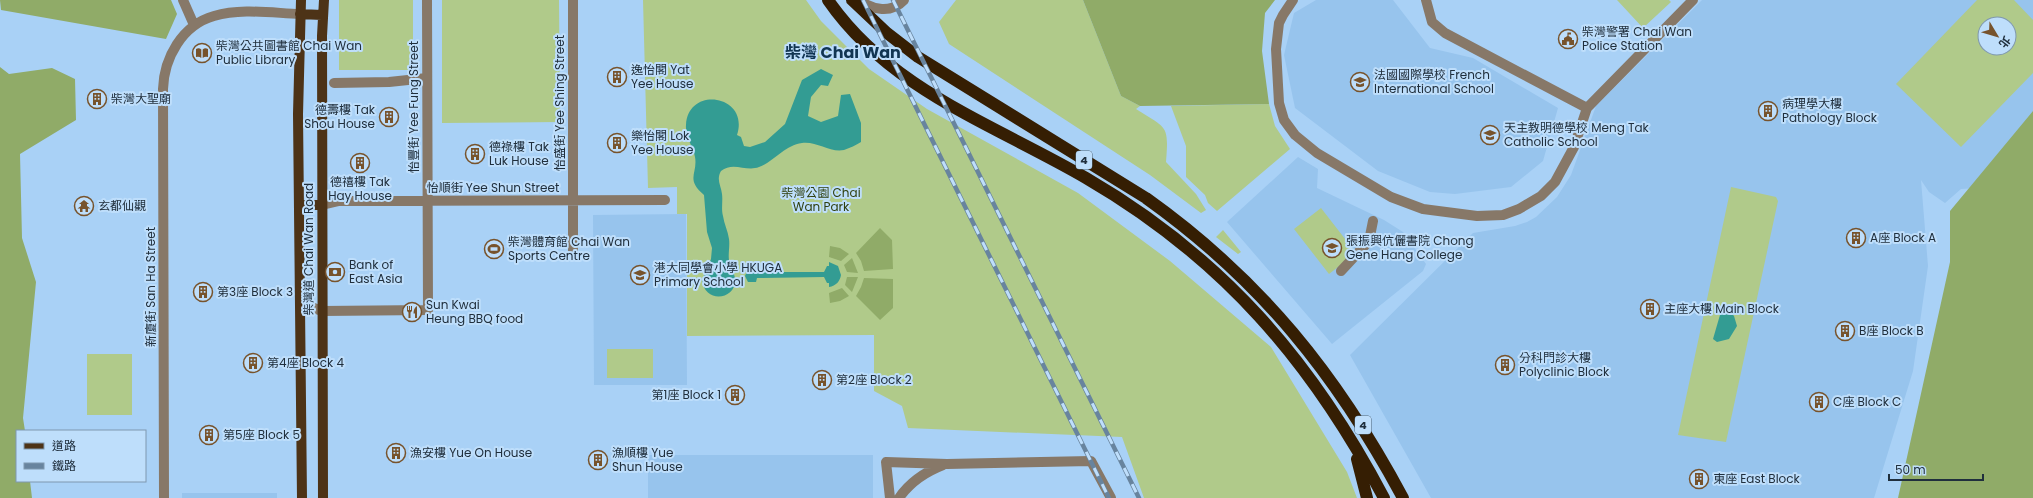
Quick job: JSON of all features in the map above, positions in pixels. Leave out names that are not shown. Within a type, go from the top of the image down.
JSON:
[{"type":"highway","name":"4","points":[[828,0],[862,42],[907,80],[946,103],[1108,191],[1149,219],[1230,285],[1271,328],[1302,366],[1344,427],[1384,498]]},
{"type":"highway","name":"4","points":[[852,0],[881,28],[918,57],[1146,198],[1178,222],[1224,261],[1280,317],[1329,377],[1370,436],[1404,498]]},
{"type":"highway","points":[[1344,427],[1357,460],[1367,498]]},
{"type":"main road","name":"柴灣道 Chai Wan Road","points":[[301,0],[298,114],[302,498]]},
{"type":"main road","name":"柴灣道 Chai Wan Road","points":[[323,498],[322,15],[324,0]]},
{"type":"main road","points":[[300,14],[322,15]]},
{"type":"main road","points":[[299,205],[322,205]]},
{"type":"street","points":[[183,0],[194,25]]},
{"type":"street","name":"怡豐街 Yee Fung Street","points":[[322,311],[428,310],[427,0]]},
{"type":"street","name":"怡盛街 Yee Shing Street","points":[[573,0],[573,254]]},
{"type":"street","points":[[859,0],[868,6],[880,10],[892,8],[904,0]]},
{"type":"street","points":[[1293,0],[1279,23],[1276,49],[1279,103],[1289,128],[1302,142],[1317,153],[1391,197],[1423,209],[1477,216],[1503,215],[1527,206],[1541,196],[1555,182],[1564,167],[1574,147],[1587,108],[1693,0]]},
{"type":"street","points":[[1426,0],[1432,22],[1445,33],[1587,108]]},
{"type":"street","name":"新廈街 San Ha Street","points":[[164,498],[164,79],[168,60],[183,36],[194,25],[214,16],[235,13],[300,14]]},
{"type":"street","points":[[334,83],[427,78]]},
{"type":"street","name":"怡順街 Yee Shun Street","points":[[322,205],[339,201],[665,200]]},
{"type":"street","points":[[1341,271],[1369,242],[1373,221]]},
{"type":"street","points":[[300,303],[322,311]]},
{"type":"street","points":[[890,498],[886,462],[947,464],[1091,461],[1111,498]]},
{"type":"street","points":[[899,498],[908,487],[923,474],[947,464]]},
{"type":"street","points":[[888,478],[889,484],[895,489],[902,490],[908,487]]},
{"type":"shaded area","points":[[0,0],[171,0],[177,14],[166,39],[1,10]]},
{"type":"shaded area","points":[[1083,0],[1275,0],[1265,13],[1262,51],[1269,104],[1140,106],[1121,96]]},
{"type":"shaded area","points":[[1316,0],[1393,0],[1430,48],[1473,58],[1558,108],[1543,161],[1511,187],[1455,194],[1430,192],[1378,171],[1295,108],[1284,55],[1294,13]]},
{"type":"shaded area","points":[[1702,0],[2033,0],[2033,139],[1977,188],[1961,189],[1945,203],[1929,192],[1921,180],[1928,266],[1913,371],[1874,498],[1431,498],[1350,355],[1473,233],[1515,226],[1536,217],[1557,197],[1571,175],[1596,106]]},
{"type":"shaded area","points":[[0,67],[9,74],[52,68],[75,79],[76,120],[20,154],[22,238],[36,282],[23,418],[25,430],[16,430],[16,482],[30,482],[32,498],[0,498]]},
{"type":"shaded area","points":[[821,69],[833,75],[828,86],[821,85],[811,97],[808,116],[821,122],[838,116],[841,95],[850,94],[861,123],[861,142],[844,150],[834,150],[808,143],[796,144],[759,167],[730,167],[721,171],[719,180],[722,194],[722,213],[728,233],[729,260],[735,278],[735,285],[732,291],[727,294],[715,296],[704,288],[702,280],[711,259],[712,248],[707,232],[704,195],[695,185],[694,180],[695,157],[686,129],[689,112],[697,104],[706,100],[717,100],[727,104],[735,111],[739,121],[737,135],[741,137],[744,146],[750,147],[765,142],[785,124],[802,80]]},
{"type":"shaded area","points":[[2033,111],[2033,498],[1898,498],[1950,262],[1950,211]]},
{"type":"shaded area","name":"張振興伉儷書院 Chong Gene Hang College","points":[[1298,157],[1318,169],[1317,188],[1384,220],[1403,232],[1426,264],[1423,271],[1332,344],[1227,222]]},
{"type":"shaded area","name":"港大同學會小學 HKUGA Primary School","points":[[686,214],[687,385],[594,385],[593,215]]},
{"type":"shaded area","points":[[880,228],[892,240],[893,269],[864,271],[861,261],[856,253]]},
{"type":"shaded area","points":[[830,246],[840,248],[849,254],[841,261],[829,257]]},
{"type":"shaded area","points":[[852,258],[858,273],[847,272],[844,265]]},
{"type":"shaded area","points":[[829,262],[838,266],[841,275],[840,279],[834,286],[829,287],[829,283],[827,283],[824,277],[757,278],[756,282],[748,282],[745,276],[748,269],[756,269],[757,272],[824,272],[827,266],[829,266]]},
{"type":"shaded area","points":[[847,277],[858,277],[852,292],[845,285]]},
{"type":"shaded area","points":[[864,278],[893,279],[893,308],[880,320],[856,296]]},
{"type":"shaded area","points":[[842,288],[849,296],[840,301],[830,303],[829,293]]},
{"type":"shaded area","points":[[1726,307],[1734,316],[1737,326],[1729,339],[1717,342],[1713,339],[1722,308]]},
{"type":"shaded area","points":[[648,455],[873,455],[873,498],[648,498]]},
{"type":"shaded area","points":[[182,493],[277,493],[277,498],[182,498]]},
{"type":"green space","points":[[339,0],[413,0],[413,70],[339,70]]},
{"type":"green space","points":[[442,0],[559,0],[560,122],[442,123]]},
{"type":"green space","name":"柴灣公園 Chai Wan Park","points":[[643,0],[806,0],[821,21],[869,69],[927,109],[1078,193],[1170,261],[1271,347],[1347,472],[1357,498],[1144,498],[1122,437],[908,428],[902,406],[874,391],[874,335],[687,336],[687,214],[677,214],[677,187],[648,188]]},
{"type":"green space","points":[[956,0],[1083,0],[1121,96],[1140,106],[1136,109],[1154,120],[1164,129],[1167,140],[1166,162],[1196,194],[1206,210],[1201,213],[1150,175],[949,44],[939,22]]},
{"type":"green space","points":[[1617,0],[1669,0],[1671,2],[1643,28]]},
{"type":"green space","points":[[1977,0],[2014,0],[2033,20],[2033,73],[1961,147],[1896,84]]},
{"type":"green space","points":[[1269,104],[1275,126],[1290,149],[1217,211],[1208,203],[1205,195],[1186,177],[1186,146],[1171,106]]},
{"type":"green space","points":[[1731,187],[1776,197],[1778,201],[1726,442],[1678,435]]},
{"type":"green space","points":[[1321,208],[1356,253],[1329,274],[1294,229]]},
{"type":"green space","points":[[1223,230],[1241,252],[1238,254],[1216,237]]},
{"type":"green space","points":[[607,349],[653,349],[653,378],[607,378]]},
{"type":"green space","points":[[87,354],[132,354],[132,415],[87,415]]},
{"type":"railway","points":[[863,0],[1109,498]]},
{"type":"railway","points":[[893,0],[1139,498]]},
{"type":"place","name":"柴灣警署 Chai Wan Police Station","points":[[1568,39]]},
{"type":"place","name":"柴灣公共圖書館 Chai Wan Public Library","points":[[202,53]]},
{"type":"place","name":"逸怡閣 Yat Yee House","points":[[617,77]]},
{"type":"place","name":"法國國際學校 French International School","points":[[1360,82]]},
{"type":"place","name":"柴灣大聖廟","points":[[97,99]]},
{"type":"place","name":"病理學大樓 Pathology Block","points":[[1768,111]]},
{"type":"place","name":"德壽樓 Tak Shou House","points":[[389,117]]},
{"type":"place","name":"天主教明德學校 Meng Tak Catholic School","points":[[1490,135]]},
{"type":"place","name":"樂怡閣 Lok Yee House","points":[[617,143]]},
{"type":"place","name":"德祿樓 Tak Luk House","points":[[475,154]]},
{"type":"place","name":"德禧樓 Tak Hay House","points":[[360,163]]},
{"type":"place","name":"玄都仙觀","points":[[84,206]]},
{"type":"place","name":"A座 Block A","points":[[1856,238]]},
{"type":"place","name":"張振興伉儷書院 Chong Gene Hang College","points":[[1332,248]]},
{"type":"place","name":"柴灣體育館 Chai Wan Sports Centre","points":[[494,249]]},
{"type":"place","name":"Bank of East Asia","points":[[335,272]]},
{"type":"place","name":"港大同學會小學 HKUGA Primary School","points":[[640,275]]},
{"type":"place","name":"第3座 Block 3","points":[[203,292]]},
{"type":"place","name":"主座大樓 Main Block","points":[[1650,309]]},
{"type":"place","name":"Sun Kwai Heung BBQ food","points":[[412,312]]},
{"type":"place","name":"B座 Block B","points":[[1845,331]]},
{"type":"place","name":"第4座 Block 4","points":[[253,363]]},
{"type":"place","name":"分科門診大樓 Polyclinic Block","points":[[1505,365]]},
{"type":"place","name":"第2座 Block 2","points":[[822,380]]},
{"type":"place","name":"第1座 Block 1","points":[[735,395]]},
{"type":"place","name":"C座 Block C","points":[[1819,402]]},
{"type":"place","name":"第5座 Block 5","points":[[209,435]]},
{"type":"place","name":"漁安樓 Yue On House","points":[[396,453]]},
{"type":"place","name":"漁順樓 Yue Shun House","points":[[598,460]]},
{"type":"place","name":"東座 East Block","points":[[1699,479]]},
{"type":"district","name":"柴灣 Chai Wan","points":[[843,52]]}]
